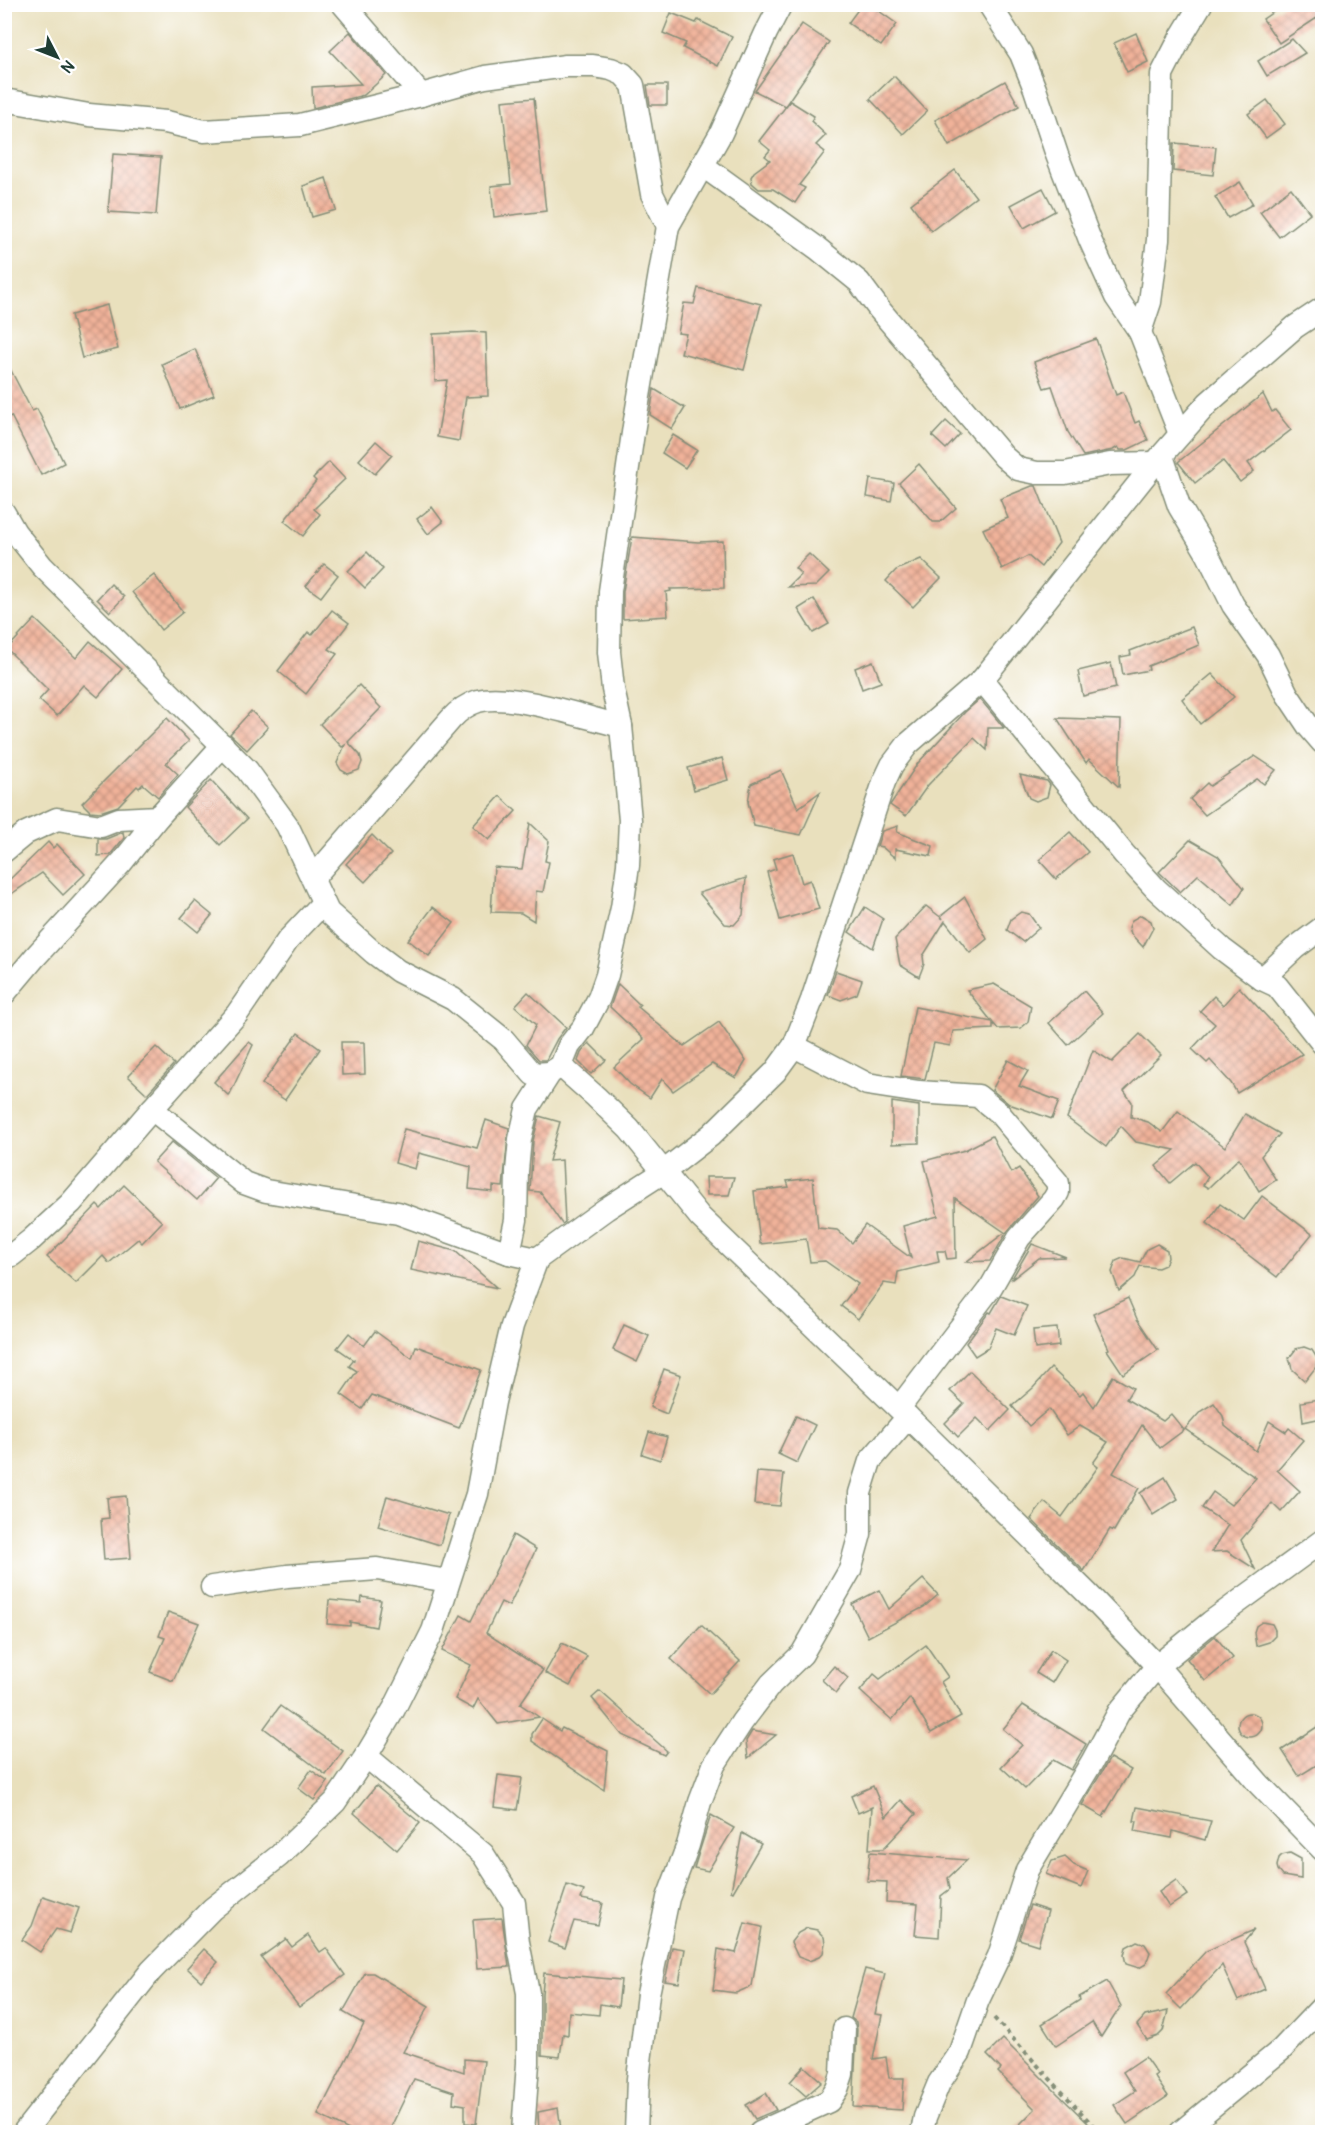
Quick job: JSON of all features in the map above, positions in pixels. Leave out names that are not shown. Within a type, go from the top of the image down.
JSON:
[{"type":"street","points":[[343,4],[422,95]]},
{"type":"street","points":[[509,1253],[516,1220],[520,1139],[527,1109],[583,1028],[599,998],[607,975],[622,908],[628,864],[630,820],[621,726],[613,689],[609,652],[610,591],[634,426],[668,226],[721,134],[781,4]]},
{"type":"street","points":[[989,4],[1021,54],[1102,271],[1116,297],[1140,332],[1180,434]]},
{"type":"street","points":[[1140,332],[1150,302],[1158,240],[1162,74],[1201,4]]},
{"type":"street","points":[[4,100],[89,115],[166,122],[204,131],[300,125],[422,95],[485,76],[566,66],[593,66],[623,74],[633,85],[652,195],[668,226]]},
{"type":"street","points":[[702,165],[817,248],[859,282],[974,422],[1004,457],[1018,469],[1037,473],[1065,473],[1110,464],[1159,460]]},
{"type":"street","points":[[24,2133],[151,1971],[212,1909],[279,1856],[335,1802],[394,1709],[433,1630],[477,1494],[494,1402],[512,1326],[537,1259],[606,1209],[662,1173],[711,1135],[775,1072],[794,1046],[812,1000],[884,782],[892,765],[908,744],[982,680],[1180,434],[1216,396],[1295,327],[1323,309]]},
{"type":"street","points":[[1159,460],[1179,506],[1208,553],[1233,605],[1269,655],[1287,694],[1309,727],[1323,742]]},
{"type":"street","points":[[8,532],[247,771],[278,811],[295,840],[328,912],[398,971],[453,999],[504,1040],[533,1074],[555,1070],[596,1097],[629,1129],[662,1173],[700,1217],[1079,1585],[1157,1665],[1259,1784],[1323,1849]]},
{"type":"street","points":[[982,680],[1124,854],[1156,889],[1222,949],[1262,979],[1277,986],[1323,1043]]},
{"type":"street","points":[[313,878],[451,718],[466,705],[492,699],[512,700],[621,726]]},
{"type":"street","points":[[4,994],[223,745]]},
{"type":"street","points":[[4,851],[26,833],[57,819],[101,826],[119,819],[158,817]]},
{"type":"street","points":[[4,1257],[12,1255],[71,1203],[237,1014],[288,940],[323,903]]},
{"type":"street","points":[[1262,979],[1295,948],[1323,928]]},
{"type":"street","points":[[636,2133],[638,2079],[650,1983],[668,1898],[714,1765],[742,1722],[771,1684],[802,1654],[850,1570],[860,1534],[860,1493],[870,1461],[991,1287],[1019,1238],[1054,1199],[1058,1191],[1058,1184],[999,1113],[978,1096],[919,1092],[867,1084],[794,1046]]},
{"type":"street","points":[[152,1109],[244,1183],[266,1191],[398,1213],[509,1253],[537,1259]]},
{"type":"street","points":[[922,2133],[925,2117],[939,2083],[960,2052],[978,2000],[999,1956],[1027,1870],[1092,1762],[1119,1712],[1157,1665],[1211,1622],[1323,1541]]},
{"type":"street","points":[[212,1587],[287,1576],[377,1569],[448,1581]]},
{"type":"street","points":[[366,1756],[483,1854],[514,1903],[518,1942],[528,1993],[528,2063],[523,2133]]},
{"type":"street","points":[[1181,2133],[1281,2050],[1323,2007]]},
{"type":"street","points":[[760,2133],[829,2102],[842,2074],[844,2029]]},
{"type":"path","points":[[978,2000],[1099,2133]]},
{"type":"building","points":[[862,4],[869,4],[897,24],[881,46],[848,23]]},
{"type":"building","points":[[1285,4],[1323,4],[1323,14],[1279,43],[1263,19]]},
{"type":"building","points":[[671,13],[696,23],[698,20],[732,37],[718,66],[683,48],[686,43],[663,33]]},
{"type":"building","points":[[802,24],[829,42],[785,106],[755,91]]},
{"type":"building","points":[[350,32],[386,75],[364,95],[313,108],[312,87],[361,84],[330,51]]},
{"type":"building","points":[[1136,33],[1148,62],[1127,72],[1114,43]]},
{"type":"building","points":[[1292,39],[1305,53],[1267,76],[1258,61]]},
{"type":"building","points":[[894,76],[927,111],[903,134],[870,99]]},
{"type":"building","points":[[1005,81],[1019,106],[949,146],[935,120]]},
{"type":"building","points":[[647,85],[667,85],[667,105],[650,105]]},
{"type":"building","points":[[534,98],[546,211],[494,217],[491,186],[511,184],[502,101]]},
{"type":"building","points":[[1267,100],[1285,124],[1266,138],[1248,114]]},
{"type":"building","points":[[790,101],[814,116],[811,121],[826,135],[816,145],[825,152],[799,185],[805,188],[795,203],[773,189],[759,189],[752,183],[751,177],[770,160],[765,156],[770,150],[759,141]]},
{"type":"building","points":[[1174,143],[1216,147],[1213,175],[1173,171]]},
{"type":"building","points":[[113,154],[161,157],[156,215],[108,212]]},
{"type":"building","points":[[955,170],[976,197],[931,231],[911,204]]},
{"type":"building","points":[[326,178],[336,210],[312,217],[303,186]]},
{"type":"building","points":[[1240,182],[1253,204],[1228,218],[1215,197]]},
{"type":"building","points":[[1043,188],[1055,211],[1024,228],[1011,205]]},
{"type":"building","points":[[1291,188],[1310,213],[1279,237],[1260,212]]},
{"type":"building","points":[[698,288],[761,304],[744,370],[681,353],[686,334],[678,333],[684,303],[694,304]]},
{"type":"building","points":[[107,305],[118,349],[82,358],[71,315]]},
{"type":"building","points":[[486,333],[488,396],[466,397],[459,441],[437,437],[447,380],[435,381],[433,334]]},
{"type":"building","points":[[1096,339],[1116,395],[1123,392],[1135,423],[1139,421],[1148,440],[1127,450],[1120,450],[1118,447],[1083,456],[1068,432],[1052,386],[1044,388],[1034,362]]},
{"type":"building","points":[[195,349],[214,395],[180,409],[162,364]]},
{"type":"building","points":[[4,357],[32,411],[37,409],[64,463],[41,475],[11,416],[4,420]]},
{"type":"building","points":[[654,389],[685,408],[672,429],[650,415]]},
{"type":"building","points":[[1263,394],[1272,412],[1275,410],[1291,430],[1248,463],[1254,471],[1240,482],[1223,461],[1195,483],[1178,462]]},
{"type":"building","points":[[946,421],[960,434],[946,449],[932,436]]},
{"type":"building","points":[[673,435],[697,450],[685,468],[662,453]]},
{"type":"building","points":[[376,441],[392,455],[375,474],[359,460]]},
{"type":"building","points":[[329,462],[345,479],[314,509],[320,514],[303,536],[284,521],[316,481],[313,478]]},
{"type":"building","points":[[919,464],[956,508],[940,522],[933,522],[899,483]]},
{"type":"building","points":[[870,479],[894,483],[891,501],[867,497]]},
{"type":"building","points":[[1036,486],[1059,543],[1041,567],[1028,556],[1002,569],[983,529],[1008,518],[1000,499]]},
{"type":"building","points":[[432,507],[443,522],[428,534],[417,519]]},
{"type":"building","points":[[632,537],[698,542],[723,541],[724,588],[670,589],[671,591],[666,592],[668,616],[623,619],[623,592]]},
{"type":"building","points":[[367,552],[383,569],[365,588],[348,571]]},
{"type":"building","points":[[809,554],[829,573],[816,586],[788,587],[801,574],[795,568]]},
{"type":"building","points":[[921,559],[941,578],[913,607],[886,581],[896,570]]},
{"type":"building","points":[[324,564],[338,575],[321,597],[306,586]]},
{"type":"building","points":[[154,575],[183,612],[161,630],[132,592]]},
{"type":"building","points":[[111,584],[124,597],[110,612],[97,599]]},
{"type":"building","points":[[814,599],[829,624],[813,633],[798,609]]},
{"type":"building","points":[[332,610],[349,623],[329,649],[337,654],[306,694],[278,671],[308,632],[312,635]]},
{"type":"building","points":[[35,619],[76,658],[90,641],[122,669],[98,697],[84,685],[57,716],[39,700],[48,690],[7,649]]},
{"type":"building","points":[[1192,627],[1199,645],[1148,666],[1149,670],[1123,675],[1120,657],[1131,655],[1130,651]]},
{"type":"building","points":[[873,661],[881,682],[862,689],[855,668]]},
{"type":"building","points":[[1111,663],[1116,688],[1083,696],[1078,671]]},
{"type":"building","points":[[1212,674],[1234,697],[1200,724],[1182,699]]},
{"type":"building","points":[[359,685],[381,708],[348,742],[360,755],[362,762],[359,770],[348,774],[341,770],[337,763],[345,745],[342,747],[320,724]]},
{"type":"building","points":[[980,699],[1004,728],[988,728],[987,750],[974,738],[928,785],[906,816],[890,805],[918,763]]},
{"type":"building","points":[[251,711],[268,727],[247,750],[230,734]]},
{"type":"building","points":[[167,718],[189,741],[166,763],[178,774],[158,797],[143,784],[139,788],[137,786],[118,806],[100,812],[90,811],[82,803]]},
{"type":"building","points":[[1057,718],[1121,720],[1119,787],[1089,759],[1086,763]]},
{"type":"building","points":[[1255,756],[1276,770],[1264,784],[1257,779],[1205,815],[1190,799],[1207,783],[1210,786]]},
{"type":"building","points":[[722,758],[728,780],[694,790],[688,768]]},
{"type":"building","points":[[781,770],[798,808],[820,792],[801,835],[754,826],[748,802],[751,784]]},
{"type":"building","points":[[1020,775],[1047,781],[1050,785],[1047,797],[1036,801],[1029,798]]},
{"type":"building","points":[[211,780],[247,819],[220,845],[185,807]]},
{"type":"building","points":[[500,796],[516,811],[489,840],[473,826]]},
{"type":"building","points":[[530,823],[549,841],[545,861],[549,862],[543,892],[536,891],[534,921],[521,913],[491,912],[494,867],[522,869]]},
{"type":"building","points":[[898,826],[897,832],[933,846],[931,856],[895,849],[895,858],[882,847],[877,846],[882,831]]},
{"type":"building","points":[[123,832],[124,838],[110,855],[98,856],[98,839],[106,839]]},
{"type":"building","points":[[1070,832],[1088,852],[1056,879],[1039,860]]},
{"type":"building","points":[[372,835],[391,854],[365,882],[346,864]]},
{"type":"building","points":[[1190,840],[1218,856],[1244,888],[1233,905],[1198,875],[1180,892],[1159,872]]},
{"type":"building","points":[[48,842],[53,848],[57,844],[85,874],[63,895],[42,873],[4,899],[4,885]]},
{"type":"building","points":[[793,853],[802,883],[810,880],[819,909],[780,920],[767,872],[776,869],[773,859]]},
{"type":"building","points":[[746,878],[743,915],[734,925],[725,924],[699,893]]},
{"type":"building","points":[[965,897],[987,939],[970,953],[945,921],[923,956],[924,964],[919,977],[900,965],[895,939],[926,906],[943,919],[941,916]]},
{"type":"building","points":[[195,901],[212,915],[198,932],[181,918]]},
{"type":"building","points":[[433,907],[454,923],[429,956],[408,940]]},
{"type":"building","points":[[865,907],[883,919],[873,948],[849,932]]},
{"type":"building","points":[[1021,912],[1029,914],[1039,928],[1023,942],[1007,930],[1011,919]]},
{"type":"building","points":[[1141,915],[1151,921],[1153,928],[1143,947],[1131,934],[1129,927],[1132,920]]},
{"type":"building","points":[[836,971],[862,980],[857,994],[841,1000],[828,995]]},
{"type":"building","points":[[618,984],[640,1005],[638,1007],[684,1046],[719,1022],[746,1061],[736,1078],[712,1064],[673,1091],[662,1079],[650,1098],[630,1084],[614,1067],[644,1039],[610,1007]]},
{"type":"building","points":[[994,984],[1031,1006],[1028,1022],[1021,1028],[998,1029],[993,1023],[993,1029],[953,1031],[950,1046],[934,1043],[925,1079],[901,1076],[915,1007],[992,1022],[967,990]]},
{"type":"building","points":[[1239,987],[1302,1054],[1237,1093],[1210,1060],[1207,1063],[1192,1049],[1215,1024],[1200,1011],[1214,996],[1223,1005]]},
{"type":"building","points":[[1084,991],[1103,1013],[1068,1045],[1049,1023]]},
{"type":"building","points":[[528,992],[566,1027],[546,1060],[539,1060],[526,1045],[536,1025],[515,1006]]},
{"type":"building","points":[[298,1033],[320,1049],[285,1100],[262,1084]]},
{"type":"building","points":[[1140,1034],[1161,1055],[1124,1091],[1132,1102],[1131,1117],[1148,1122],[1162,1132],[1178,1111],[1225,1147],[1245,1114],[1280,1134],[1261,1156],[1276,1180],[1259,1191],[1239,1158],[1208,1188],[1203,1185],[1208,1177],[1195,1162],[1170,1183],[1156,1166],[1175,1150],[1136,1142],[1121,1126],[1106,1147],[1067,1118],[1093,1050],[1112,1062]]},
{"type":"building","points":[[249,1042],[253,1045],[229,1096],[214,1082]]},
{"type":"building","points":[[341,1042],[364,1042],[365,1074],[342,1075]]},
{"type":"building","points":[[589,1043],[606,1060],[591,1074],[578,1061]]},
{"type":"building","points":[[156,1047],[174,1064],[147,1094],[128,1076]]},
{"type":"building","points":[[1008,1060],[1028,1071],[1019,1086],[1059,1101],[1052,1119],[1009,1104],[992,1090]]},
{"type":"building","points":[[892,1102],[919,1106],[919,1143],[892,1144]]},
{"type":"building","points":[[539,1116],[560,1122],[549,1161],[562,1160],[565,1222],[562,1224],[540,1192],[530,1191],[533,1141]]},
{"type":"building","points":[[486,1120],[509,1128],[503,1187],[493,1186],[493,1192],[469,1189],[471,1167],[419,1153],[415,1169],[395,1163],[404,1129],[477,1148]]},
{"type":"building","points":[[992,1136],[1011,1173],[1019,1168],[1038,1196],[1006,1233],[955,1198],[956,1258],[947,1259],[945,1251],[937,1251],[939,1262],[898,1272],[896,1285],[884,1283],[858,1319],[841,1306],[858,1284],[825,1261],[810,1262],[806,1239],[760,1244],[754,1191],[789,1187],[787,1181],[813,1178],[818,1228],[837,1230],[852,1243],[865,1225],[911,1258],[903,1226],[938,1216],[924,1161],[965,1150]]},
{"type":"building","points":[[172,1142],[216,1178],[197,1200],[154,1162]]},
{"type":"building","points":[[706,1177],[734,1177],[729,1195],[707,1195]]},
{"type":"building","points":[[124,1185],[162,1222],[142,1243],[138,1239],[109,1263],[103,1256],[76,1283],[47,1257],[97,1205],[101,1209]]},
{"type":"building","points":[[1262,1196],[1312,1234],[1277,1277],[1207,1223],[1220,1204],[1244,1220]]},
{"type":"building","points":[[1003,1234],[1005,1235],[990,1261],[966,1262]]},
{"type":"building","points":[[418,1241],[455,1251],[497,1288],[411,1270]]},
{"type":"building","points":[[1032,1244],[1066,1257],[1039,1258],[1011,1280]]},
{"type":"building","points":[[1157,1244],[1167,1250],[1168,1258],[1165,1265],[1158,1268],[1140,1266],[1135,1277],[1119,1291],[1112,1272],[1116,1261],[1123,1258],[1140,1262],[1147,1249]]},
{"type":"building","points":[[1001,1296],[1027,1306],[1014,1335],[996,1328],[988,1348],[975,1356],[966,1343],[989,1312],[991,1313]]},
{"type":"building","points":[[1128,1298],[1137,1319],[1158,1350],[1123,1374],[1107,1350],[1109,1349],[1093,1314]]},
{"type":"building","points":[[624,1325],[649,1336],[637,1362],[613,1350]]},
{"type":"building","points":[[1057,1328],[1059,1346],[1035,1349],[1033,1330]]},
{"type":"building","points":[[375,1331],[412,1358],[416,1346],[481,1370],[459,1428],[372,1395],[362,1409],[341,1394],[357,1371],[349,1366],[354,1360],[337,1348],[349,1333],[364,1346]]},
{"type":"building","points":[[1304,1347],[1312,1350],[1317,1358],[1316,1367],[1305,1381],[1292,1369],[1289,1358],[1296,1349]]},
{"type":"building","points":[[1051,1368],[1080,1395],[1083,1392],[1094,1407],[1113,1376],[1133,1388],[1126,1399],[1163,1421],[1171,1414],[1184,1430],[1160,1448],[1142,1425],[1113,1473],[1139,1488],[1114,1531],[1110,1529],[1084,1571],[1031,1519],[1044,1502],[1062,1517],[1098,1467],[1093,1463],[1108,1442],[1080,1426],[1067,1435],[1049,1409],[1029,1426],[1012,1406]]},
{"type":"building","points":[[664,1369],[681,1375],[667,1414],[650,1407]]},
{"type":"building","points":[[970,1371],[1010,1410],[990,1431],[977,1418],[958,1437],[945,1423],[964,1404],[950,1391]]},
{"type":"building","points":[[1318,1399],[1322,1418],[1303,1422],[1301,1402]]},
{"type":"building","points":[[1214,1403],[1223,1416],[1225,1426],[1256,1451],[1269,1421],[1286,1432],[1289,1428],[1303,1440],[1277,1470],[1300,1491],[1281,1512],[1272,1503],[1241,1540],[1255,1569],[1227,1551],[1211,1552],[1228,1525],[1202,1508],[1213,1492],[1231,1505],[1256,1478],[1185,1429],[1201,1411]]},
{"type":"building","points":[[796,1416],[815,1425],[797,1463],[778,1454]]},
{"type":"building","points":[[649,1432],[667,1437],[660,1460],[642,1454]]},
{"type":"building","points":[[757,1472],[784,1474],[780,1506],[754,1504]]},
{"type":"building","points":[[1165,1477],[1178,1499],[1153,1515],[1140,1493]]},
{"type":"building","points":[[126,1496],[131,1558],[104,1560],[101,1519],[109,1518],[107,1498]]},
{"type":"building","points":[[387,1496],[449,1515],[440,1545],[378,1526]]},
{"type":"building","points":[[513,1535],[536,1549],[509,1606],[501,1602],[486,1633],[543,1670],[520,1704],[539,1717],[498,1724],[478,1699],[473,1709],[455,1699],[471,1665],[442,1651],[461,1615],[471,1621]]},
{"type":"building","points":[[923,1579],[938,1595],[924,1607],[868,1637],[852,1604],[879,1590],[889,1609]]},
{"type":"building","points":[[362,1597],[381,1600],[376,1627],[350,1622],[350,1626],[327,1624],[329,1600],[361,1603]]},
{"type":"building","points":[[168,1612],[199,1623],[173,1681],[150,1672],[165,1638],[159,1636]]},
{"type":"building","points":[[1262,1622],[1272,1624],[1275,1636],[1269,1642],[1256,1646],[1254,1632],[1256,1626]]},
{"type":"building","points":[[701,1625],[740,1661],[710,1694],[671,1659]]},
{"type":"building","points":[[1215,1636],[1233,1658],[1205,1681],[1187,1659]]},
{"type":"building","points":[[562,1643],[587,1656],[570,1686],[545,1673]]},
{"type":"building","points":[[926,1645],[948,1677],[941,1682],[961,1716],[931,1733],[910,1698],[892,1720],[860,1691],[874,1674],[880,1679]]},
{"type":"building","points":[[1051,1650],[1066,1660],[1052,1683],[1036,1673]]},
{"type":"building","points":[[834,1666],[848,1678],[836,1693],[822,1680]]},
{"type":"building","points":[[600,1691],[667,1751],[664,1755],[622,1735],[592,1698]]},
{"type":"building","points":[[1023,1705],[1086,1744],[1071,1770],[1053,1760],[1025,1789],[1001,1767],[1022,1745],[1003,1729]]},
{"type":"building","points":[[280,1706],[343,1751],[326,1775],[264,1728]]},
{"type":"building","points":[[1250,1713],[1259,1716],[1262,1725],[1259,1734],[1250,1737],[1241,1734],[1238,1725],[1241,1716]]},
{"type":"building","points":[[542,1719],[560,1731],[562,1728],[608,1751],[604,1790],[532,1741],[532,1734]]},
{"type":"building","points":[[1323,1723],[1323,1761],[1299,1776],[1282,1750]]},
{"type":"building","points":[[752,1731],[776,1735],[748,1758],[746,1741]]},
{"type":"building","points":[[1110,1758],[1131,1770],[1103,1817],[1082,1805]]},
{"type":"building","points":[[311,1770],[328,1782],[314,1800],[298,1788]]},
{"type":"building","points":[[498,1775],[522,1778],[517,1810],[494,1807]]},
{"type":"building","points":[[376,1786],[420,1823],[397,1850],[354,1813]]},
{"type":"building","points":[[873,1786],[886,1817],[901,1800],[916,1814],[883,1849],[869,1849],[872,1807],[858,1813],[851,1796]]},
{"type":"building","points":[[1137,1807],[1211,1821],[1205,1840],[1173,1831],[1172,1838],[1135,1831],[1137,1821],[1134,1821]]},
{"type":"building","points":[[711,1815],[734,1828],[708,1871],[694,1868]]},
{"type":"building","points":[[742,1833],[761,1844],[733,1892],[731,1891]]},
{"type":"building","points":[[870,1852],[967,1860],[948,1878],[950,1889],[941,1896],[939,1937],[915,1935],[918,1904],[886,1902],[887,1882],[867,1881]]},
{"type":"building","points":[[1290,1853],[1301,1859],[1301,1879],[1283,1876],[1278,1870],[1279,1858]]},
{"type":"building","points":[[1065,1857],[1074,1865],[1088,1871],[1081,1888],[1046,1874],[1052,1861]]},
{"type":"building","points":[[1176,1880],[1187,1895],[1169,1907],[1159,1892]]},
{"type":"building","points":[[567,1885],[584,1891],[581,1899],[603,1903],[598,1925],[574,1921],[565,1948],[548,1942]]},
{"type":"building","points":[[43,1896],[79,1908],[70,1933],[56,1929],[40,1952],[22,1940],[32,1926]]},
{"type":"building","points":[[1030,1905],[1048,1911],[1038,1945],[1019,1939]]},
{"type":"building","points":[[502,1918],[509,1967],[477,1969],[473,1920]]},
{"type":"building","points":[[745,1923],[762,1927],[752,1986],[736,1993],[713,1990],[718,1949],[736,1953]]},
{"type":"building","points":[[807,1928],[817,1930],[824,1937],[825,1943],[823,1953],[809,1961],[798,1957],[791,1942],[798,1933]]},
{"type":"building","points":[[1254,1930],[1244,1942],[1265,1989],[1238,2001],[1222,1965],[1181,2009],[1166,1994],[1206,1951]]},
{"type":"building","points":[[308,1935],[320,1952],[326,1948],[345,1975],[299,2007],[261,1957],[286,1939],[292,1947]]},
{"type":"building","points":[[1137,1941],[1145,1944],[1150,1952],[1146,1964],[1139,1968],[1126,1964],[1124,1955],[1126,1947]]},
{"type":"building","points":[[672,1947],[685,1949],[679,1983],[665,1981]]},
{"type":"building","points":[[204,1949],[218,1962],[201,1981],[187,1968]]},
{"type":"building","points":[[865,1969],[885,1974],[875,2014],[882,2015],[873,2059],[886,2057],[889,2078],[904,2078],[902,2110],[853,2107],[857,2030],[856,2022],[851,2018]]},
{"type":"building","points":[[365,1973],[373,1973],[429,2006],[403,2052],[464,2072],[464,2059],[484,2061],[476,2124],[465,2123],[465,2105],[453,2103],[454,2092],[414,2079],[388,2133],[355,2133],[318,2115],[364,2024],[343,2012]]},
{"type":"building","points":[[544,1973],[621,1980],[618,2007],[600,2004],[599,2015],[569,2012],[568,2035],[563,2034],[560,2057],[542,2055]]},
{"type":"building","points":[[1107,1981],[1121,2006],[1101,2037],[1092,2022],[1056,2046],[1042,2024],[1080,2000],[1079,1997]]},
{"type":"building","points":[[1168,2011],[1163,2031],[1158,2036],[1147,2040],[1137,2025],[1145,2016]]},
{"type":"building","points":[[1003,2039],[1098,2133],[1011,2133],[1035,2109],[998,2072],[1001,2069],[987,2055]]},
{"type":"building","points":[[1145,2057],[1157,2074],[1154,2076],[1168,2096],[1127,2124],[1114,2105],[1135,2091],[1123,2072]]},
{"type":"building","points":[[804,2066],[822,2082],[806,2096],[790,2082]]},
{"type":"building","points":[[766,2093],[776,2110],[755,2119],[746,2105]]},
{"type":"building","points":[[558,2108],[561,2129],[539,2133],[538,2112]]}]
